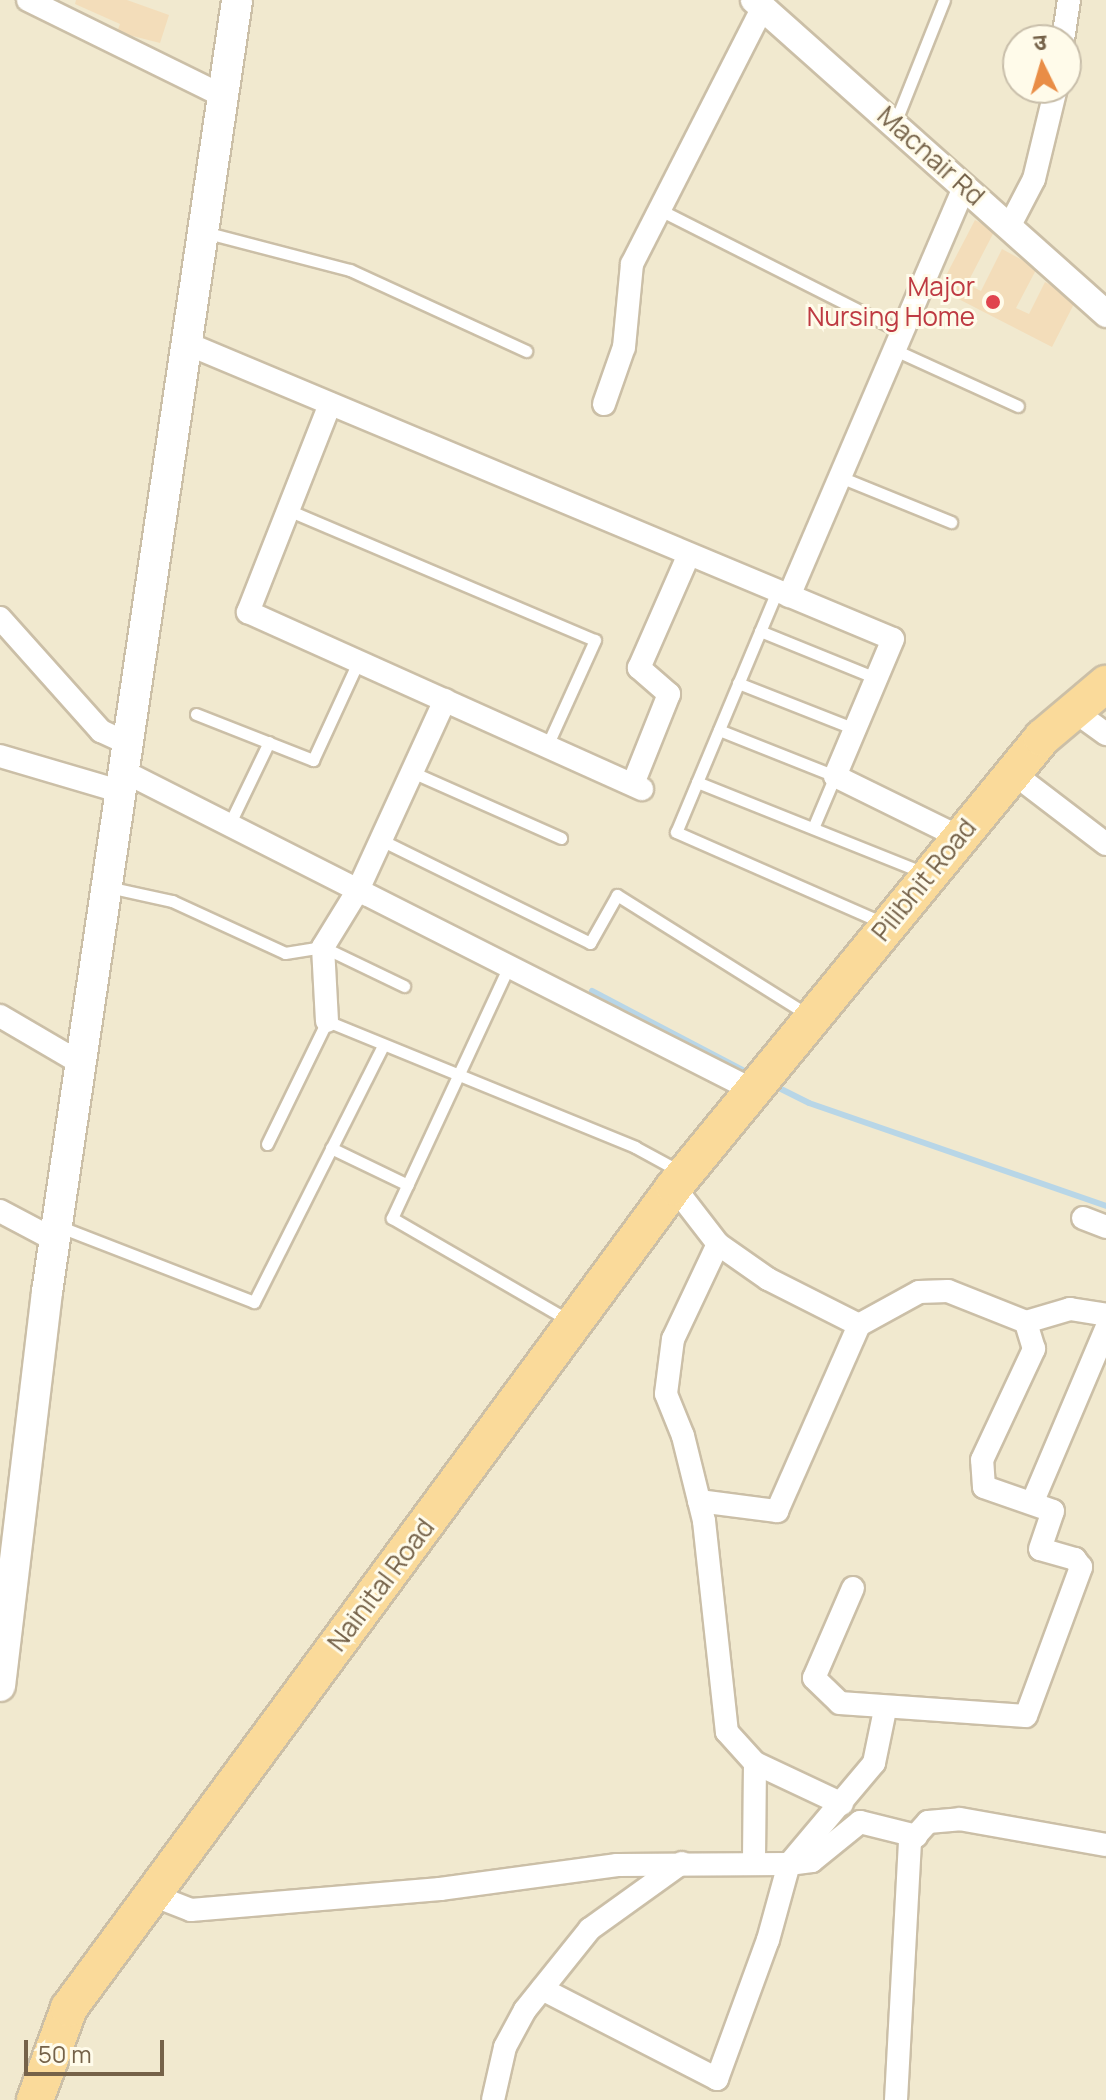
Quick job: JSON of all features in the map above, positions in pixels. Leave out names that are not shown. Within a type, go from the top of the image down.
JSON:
[{"type":"highway","name":"Pilibhit Road","points":[[759,1083],[1042,738],[1077,713],[1106,684]]},
{"type":"highway","name":"Nainital Road","points":[[35,2100],[69,2008],[150,1894],[576,1325],[679,1181],[759,1083]]},
{"type":"main road","points":[[0,1686],[10,1518],[126,770],[237,0]]},
{"type":"street","points":[[28,0],[223,96]]},
{"type":"street","points":[[1065,24],[1069,0]]},
{"type":"street","points":[[604,404],[624,347],[632,264],[758,4]]},
{"type":"street","name":"Macnair Rd","points":[[758,4],[1106,314]]},
{"type":"street","points":[[1009,227],[1034,179],[1052,104]]},
{"type":"street","points":[[783,593],[840,477],[965,186]]},
{"type":"street","points":[[188,344],[893,639],[835,776],[959,837]]},
{"type":"street","points":[[330,404],[248,612],[638,786],[669,694],[639,668],[689,554]]},
{"type":"street","points":[[0,618],[101,731],[126,770]]},
{"type":"street","points":[[327,1021],[323,947],[358,890],[445,700]]},
{"type":"street","points":[[1077,713],[1106,734]]},
{"type":"street","points":[[0,756],[126,770],[509,966],[759,1083]]},
{"type":"street","points":[[1013,773],[1106,844]]},
{"type":"street","points":[[0,1016],[82,1064]]},
{"type":"street","points":[[679,1181],[718,1244],[768,1279],[859,1325]]},
{"type":"street","points":[[0,1211],[56,1233]]},
{"type":"street","points":[[1083,1218],[1106,1227]]},
{"type":"street","points":[[718,1244],[673,1339],[666,1394],[683,1436],[699,1501],[727,1732],[755,1763],[842,1804]]},
{"type":"street","points":[[699,1501],[777,1511],[859,1325],[919,1292],[948,1291],[1026,1322],[1070,1309],[1106,1315]]},
{"type":"street","points":[[853,1588],[814,1678],[840,1703],[885,1710],[1026,1716],[1081,1567],[1075,1559],[1040,1549],[1053,1511],[1033,1501],[984,1487],[982,1460],[1034,1349],[1026,1322]]},
{"type":"street","points":[[1033,1501],[1106,1329]]},
{"type":"street","points":[[542,1989],[717,2079],[768,1940],[789,1864],[874,1763],[885,1710]]},
{"type":"street","points":[[754,1861],[755,1763]]},
{"type":"street","points":[[896,2100],[910,1842],[928,1822],[960,1819],[1106,1845]]},
{"type":"street","points":[[150,1894],[191,1910],[685,1861],[789,1864],[812,1861],[860,1822],[916,1836]]},
{"type":"street","points":[[493,2100],[505,2047],[542,1989],[590,1929],[685,1861]]},
{"type":"lane","points":[[895,123],[944,0]]},
{"type":"lane","points":[[660,210],[1018,406]]},
{"type":"lane","points":[[204,231],[350,270],[526,351]]},
{"type":"lane","points":[[840,477],[951,522]]},
{"type":"lane","points":[[288,510],[595,640],[547,746]]},
{"type":"lane","points":[[783,593],[760,631],[676,832],[887,925]]},
{"type":"lane","points":[[760,631],[876,678]]},
{"type":"lane","points":[[196,714],[313,760],[358,662]]},
{"type":"lane","points":[[738,683],[855,729]]},
{"type":"lane","points":[[719,730],[835,776],[813,828]]},
{"type":"lane","points":[[229,825],[269,742]]},
{"type":"lane","points":[[412,772],[561,838]]},
{"type":"lane","points":[[697,782],[928,875]]},
{"type":"lane","points":[[381,840],[590,943],[617,895],[812,1017]]},
{"type":"lane","points":[[108,887],[172,901],[285,953],[323,947],[404,986]]},
{"type":"lane","points":[[509,966],[392,1218],[576,1325]]},
{"type":"lane","points":[[267,1144],[327,1021],[459,1079],[635,1147],[679,1181]]},
{"type":"lane","points":[[56,1233],[254,1302],[383,1046]]},
{"type":"lane","points":[[331,1148],[408,1185]]},
{"type":"shaded area","points":[[0,0],[1106,0],[1106,2100],[0,2100]]},
{"type":"building","points":[[76,0],[127,0],[169,15],[160,43],[117,32],[120,24],[75,4]]},
{"type":"building","points":[[975,220],[995,230],[967,284],[981,291],[1002,249],[1037,268],[1016,308],[1029,314],[1045,282],[1077,298],[1052,347],[939,289]]},
{"type":"waterway","points":[[592,991],[750,1074]]},
{"type":"waterway","points":[[771,1084],[809,1103],[1106,1206]]},
{"type":"place","name":"Major Nursing Home","points":[[993,302]]}]
